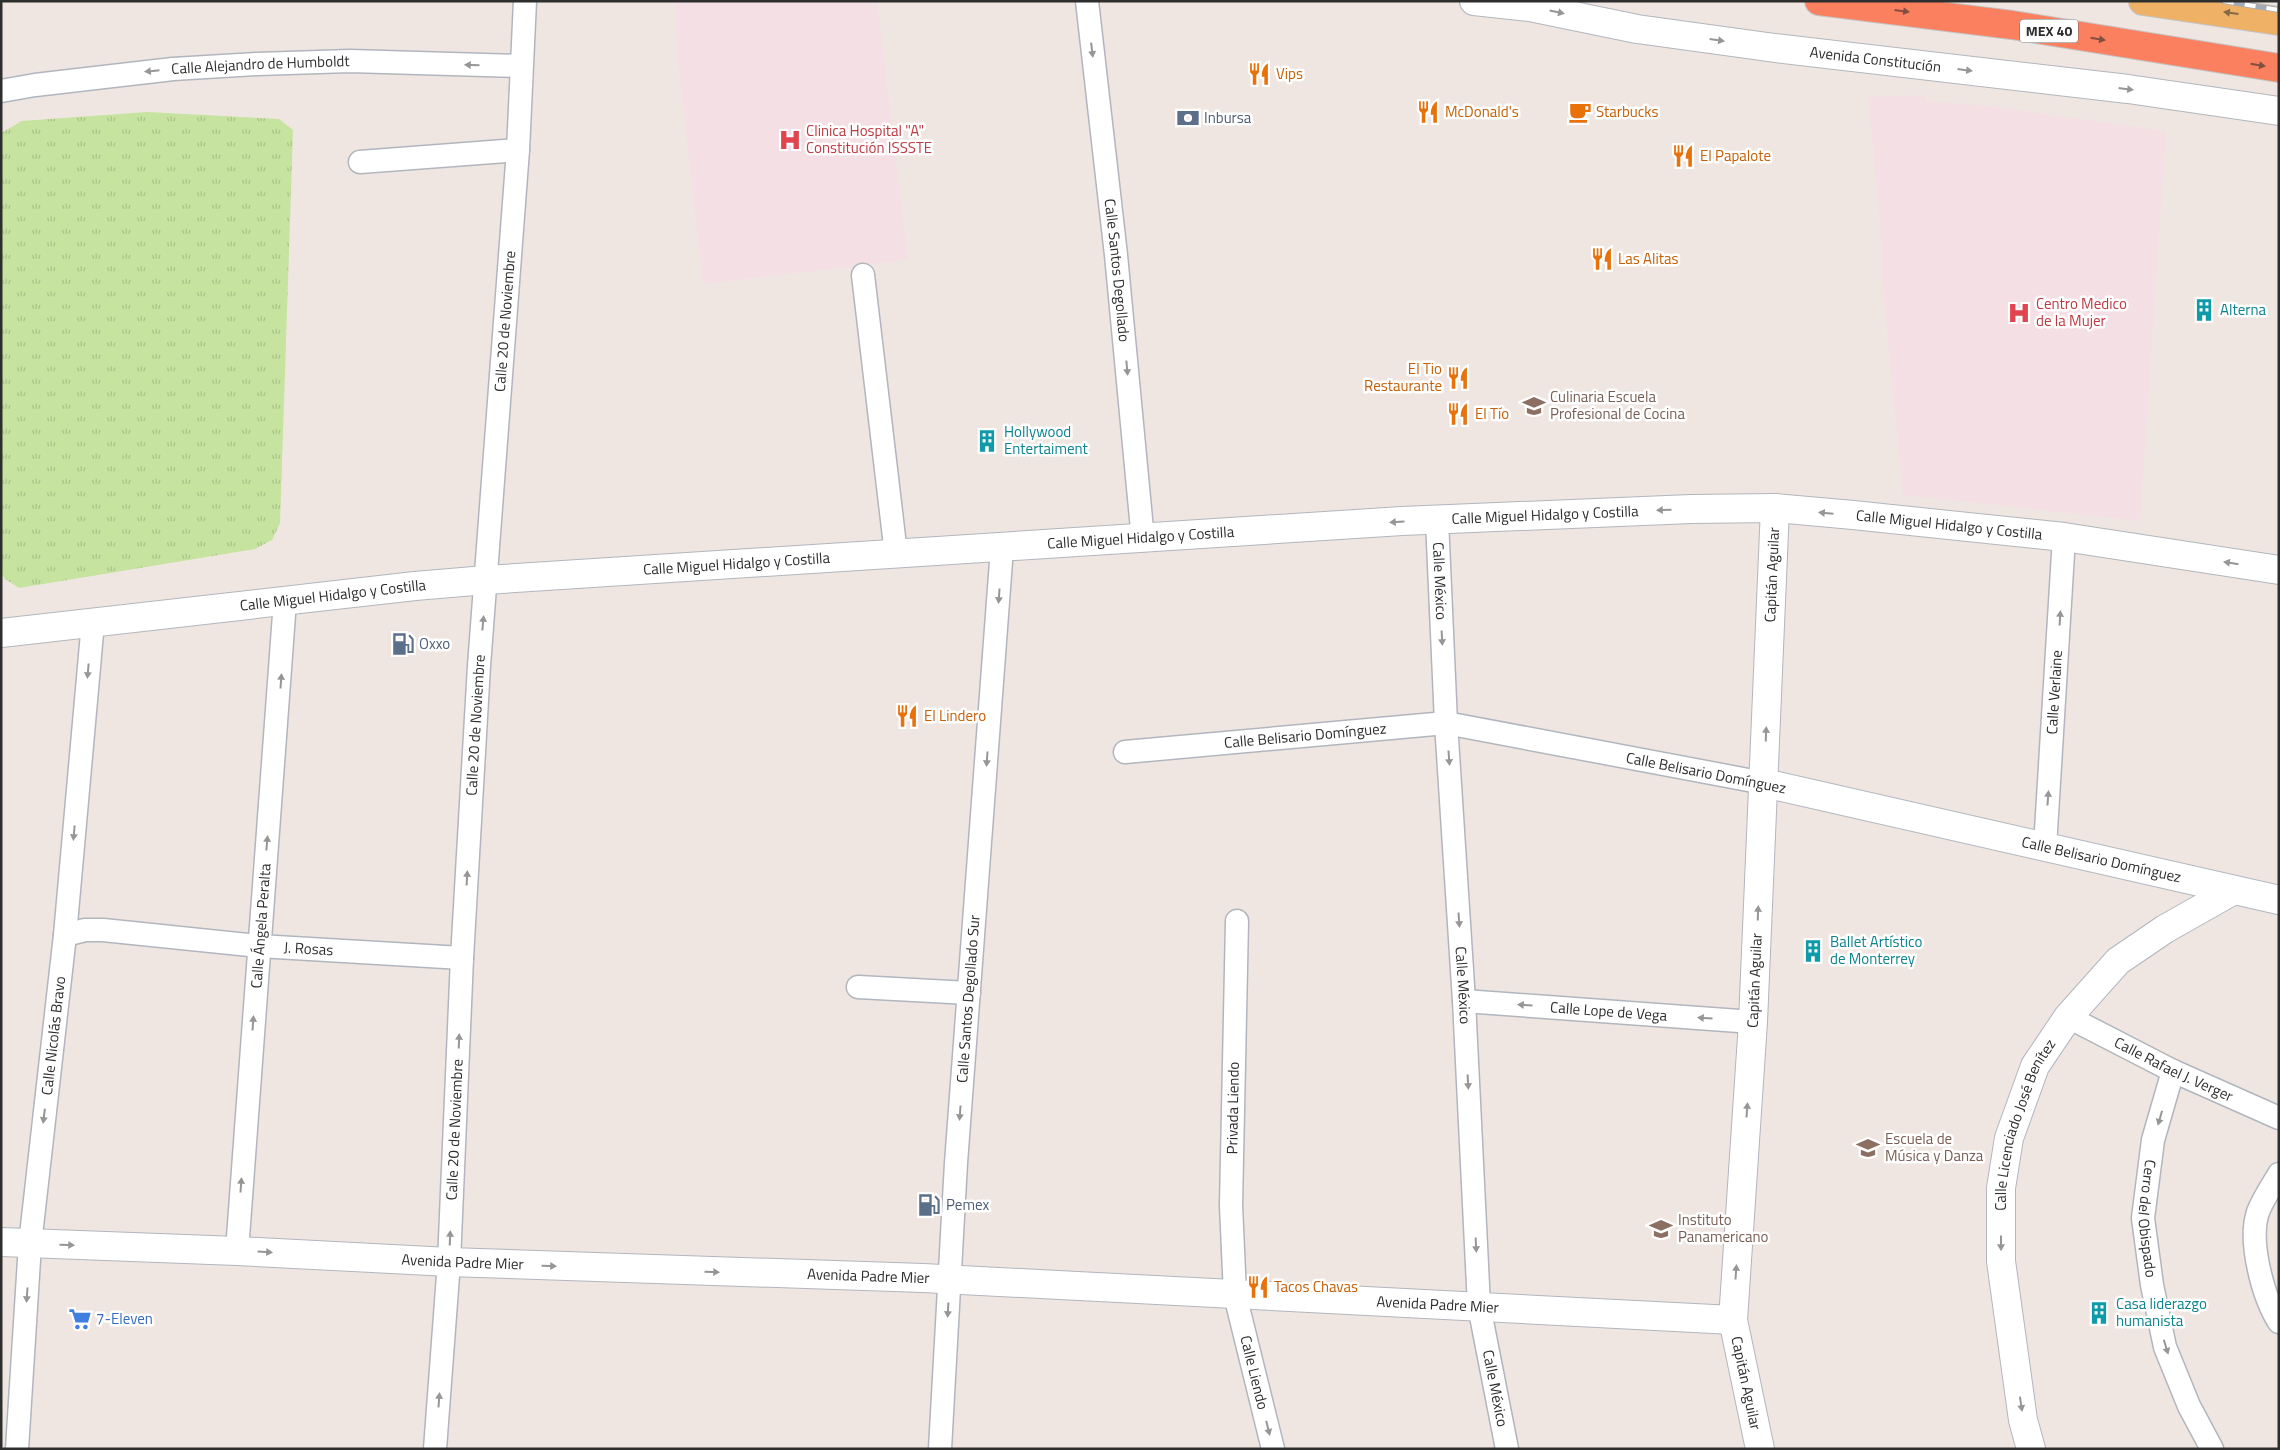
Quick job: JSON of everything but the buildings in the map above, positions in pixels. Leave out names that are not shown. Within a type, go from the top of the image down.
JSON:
[{"type":"highway","name":"MEX 40","points":[[1819,1],[2012,25],[2279,68]]},
{"type":"main road","points":[[2143,1],[2279,21]]},
{"type":"street","name":"Calle 20 de Noviembre","points":[[435,1449],[449,1262],[462,958],[479,666],[518,150],[525,1]]},
{"type":"street","name":"Calle Santos Degollado","points":[[1087,1],[1116,256],[1142,540]]},
{"type":"street","name":"Avenida Constitución","points":[[1474,1],[1530,7],[1647,30],[1775,48],[2128,89],[2279,111]]},
{"type":"street","name":"Calle Alejandro de Humboldt","points":[[1,91],[35,85],[173,69],[256,64],[350,61],[521,66]]},
{"type":"street","points":[[360,162],[518,150]]},
{"type":"street","points":[[863,276],[896,554]]},
{"type":"street","name":"Calle Miguel Hidalgo y Costilla","points":[[1,634],[93,622],[486,580],[1437,520],[1691,509],[1775,508],[2064,537],[2279,570]]},
{"type":"street","name":"Capitán Aguilar","points":[[1760,1449],[1733,1320],[1753,1022],[1775,508]]},
{"type":"street","name":"Calle México","points":[[1437,520],[1446,723],[1464,1001],[1479,1306],[1507,1449]]},
{"type":"street","name":"Calle Verlaine","points":[[2045,847],[2064,537]]},
{"type":"street","name":"Calle Santos Degollado Sur","points":[[940,1449],[949,1279],[1002,548]]},
{"type":"street","name":"Calle Ángela Peralta","points":[[237,1251],[258,946],[280,687],[285,601]]},
{"type":"street","name":"Calle Nicolás Bravo","points":[[17,1449],[30,1244],[65,935],[93,622]]},
{"type":"street","name":"Calle Belisario Domínguez","points":[[1125,752],[1446,723],[1764,783],[2279,900]]},
{"type":"street","name":"Calle Licenciado José Benítez","points":[[2031,1449],[2023,1420],[2001,1261],[2001,1188],[2009,1138],[2035,1066],[2068,1018],[2118,961],[2164,929],[2234,890]]},
{"type":"street","name":"Privada Liendo","points":[[1235,1295],[1231,1205],[1237,921]]},
{"type":"street","name":"J. Rosas","points":[[65,935],[85,930],[104,930],[258,946],[462,958]]},
{"type":"street","points":[[858,987],[969,993]]},
{"type":"street","name":"Calle Lope de Vega","points":[[1464,1001],[1753,1022]]},
{"type":"street","name":"Calle Rafael J. Verger","points":[[2068,1018],[2173,1071],[2279,1118]]},
{"type":"street","name":"Cerro del Obispado","points":[[2173,1071],[2153,1140],[2143,1218],[2152,1285],[2165,1347],[2188,1406],[2212,1449]]},
{"type":"street","points":[[2279,1174],[2258,1214],[2255,1239],[2260,1272],[2272,1310],[2279,1322]]},
{"type":"street","name":"Avenida Padre Mier","points":[[1,1242],[237,1251],[449,1262],[949,1279],[1733,1320]]},
{"type":"street","name":"Calle Liendo","points":[[1235,1295],[1273,1449]]},
{"type":"shaded area","name":"Clinica Hospital \"A\" Constitución ISSSTE","points":[[675,1],[877,1],[908,260],[703,284],[678,60]]},
{"type":"shaded area","name":"Centro Medico de la Mujer","points":[[1925,95],[1926,101],[1989,106],[2166,131],[2140,521],[1903,495],[1883,289],[1880,220],[1868,97]]},
{"type":"green space","points":[[147,112],[279,119],[293,130],[280,523],[272,540],[255,549],[19,588],[5,579],[1,573],[1,133],[22,121]]},
{"type":"railway","points":[[2223,1],[2279,10]]},
{"type":"place","name":"Vips","points":[[1259,74]]},
{"type":"place","name":"McDonald's","points":[[1428,112]]},
{"type":"place","name":"Starbucks","points":[[1580,112]]},
{"type":"place","name":"Inbursa","points":[[1188,118]]},
{"type":"place","name":"Clinica Hospital \"A\" Constitución ISSSTE","points":[[790,140]]},
{"type":"place","name":"El Papalote","points":[[1683,156]]},
{"type":"place","name":"Las Alitas","points":[[1602,259]]},
{"type":"place","name":"Alterna","points":[[2204,310]]},
{"type":"place","name":"Centro Medico de la Mujer","points":[[2019,313]]},
{"type":"place","name":"El Tio Restaurante","points":[[1458,378]]},
{"type":"place","name":"Culinaria Escuela Profesional de Cocina","points":[[1534,406]]},
{"type":"place","name":"El Tío","points":[[1458,414]]},
{"type":"place","name":"Hollywood Entertaiment","points":[[987,441]]},
{"type":"place","name":"Oxxo","points":[[403,644]]},
{"type":"place","name":"El Lindero","points":[[907,716]]},
{"type":"place","name":"Ballet Artístico de Monterrey","points":[[1813,951]]},
{"type":"place","name":"Escuela de Música y Danza","points":[[1868,1148]]},
{"type":"place","name":"Pemex","points":[[929,1205]]},
{"type":"place","name":"Instituto Panamericano","points":[[1661,1229]]},
{"type":"place","name":"Tacos Chavas","points":[[1258,1287]]},
{"type":"place","name":"Casa liderazgo humanista","points":[[2099,1313]]},
{"type":"place","name":"7-Eleven","points":[[80,1319]]}]
